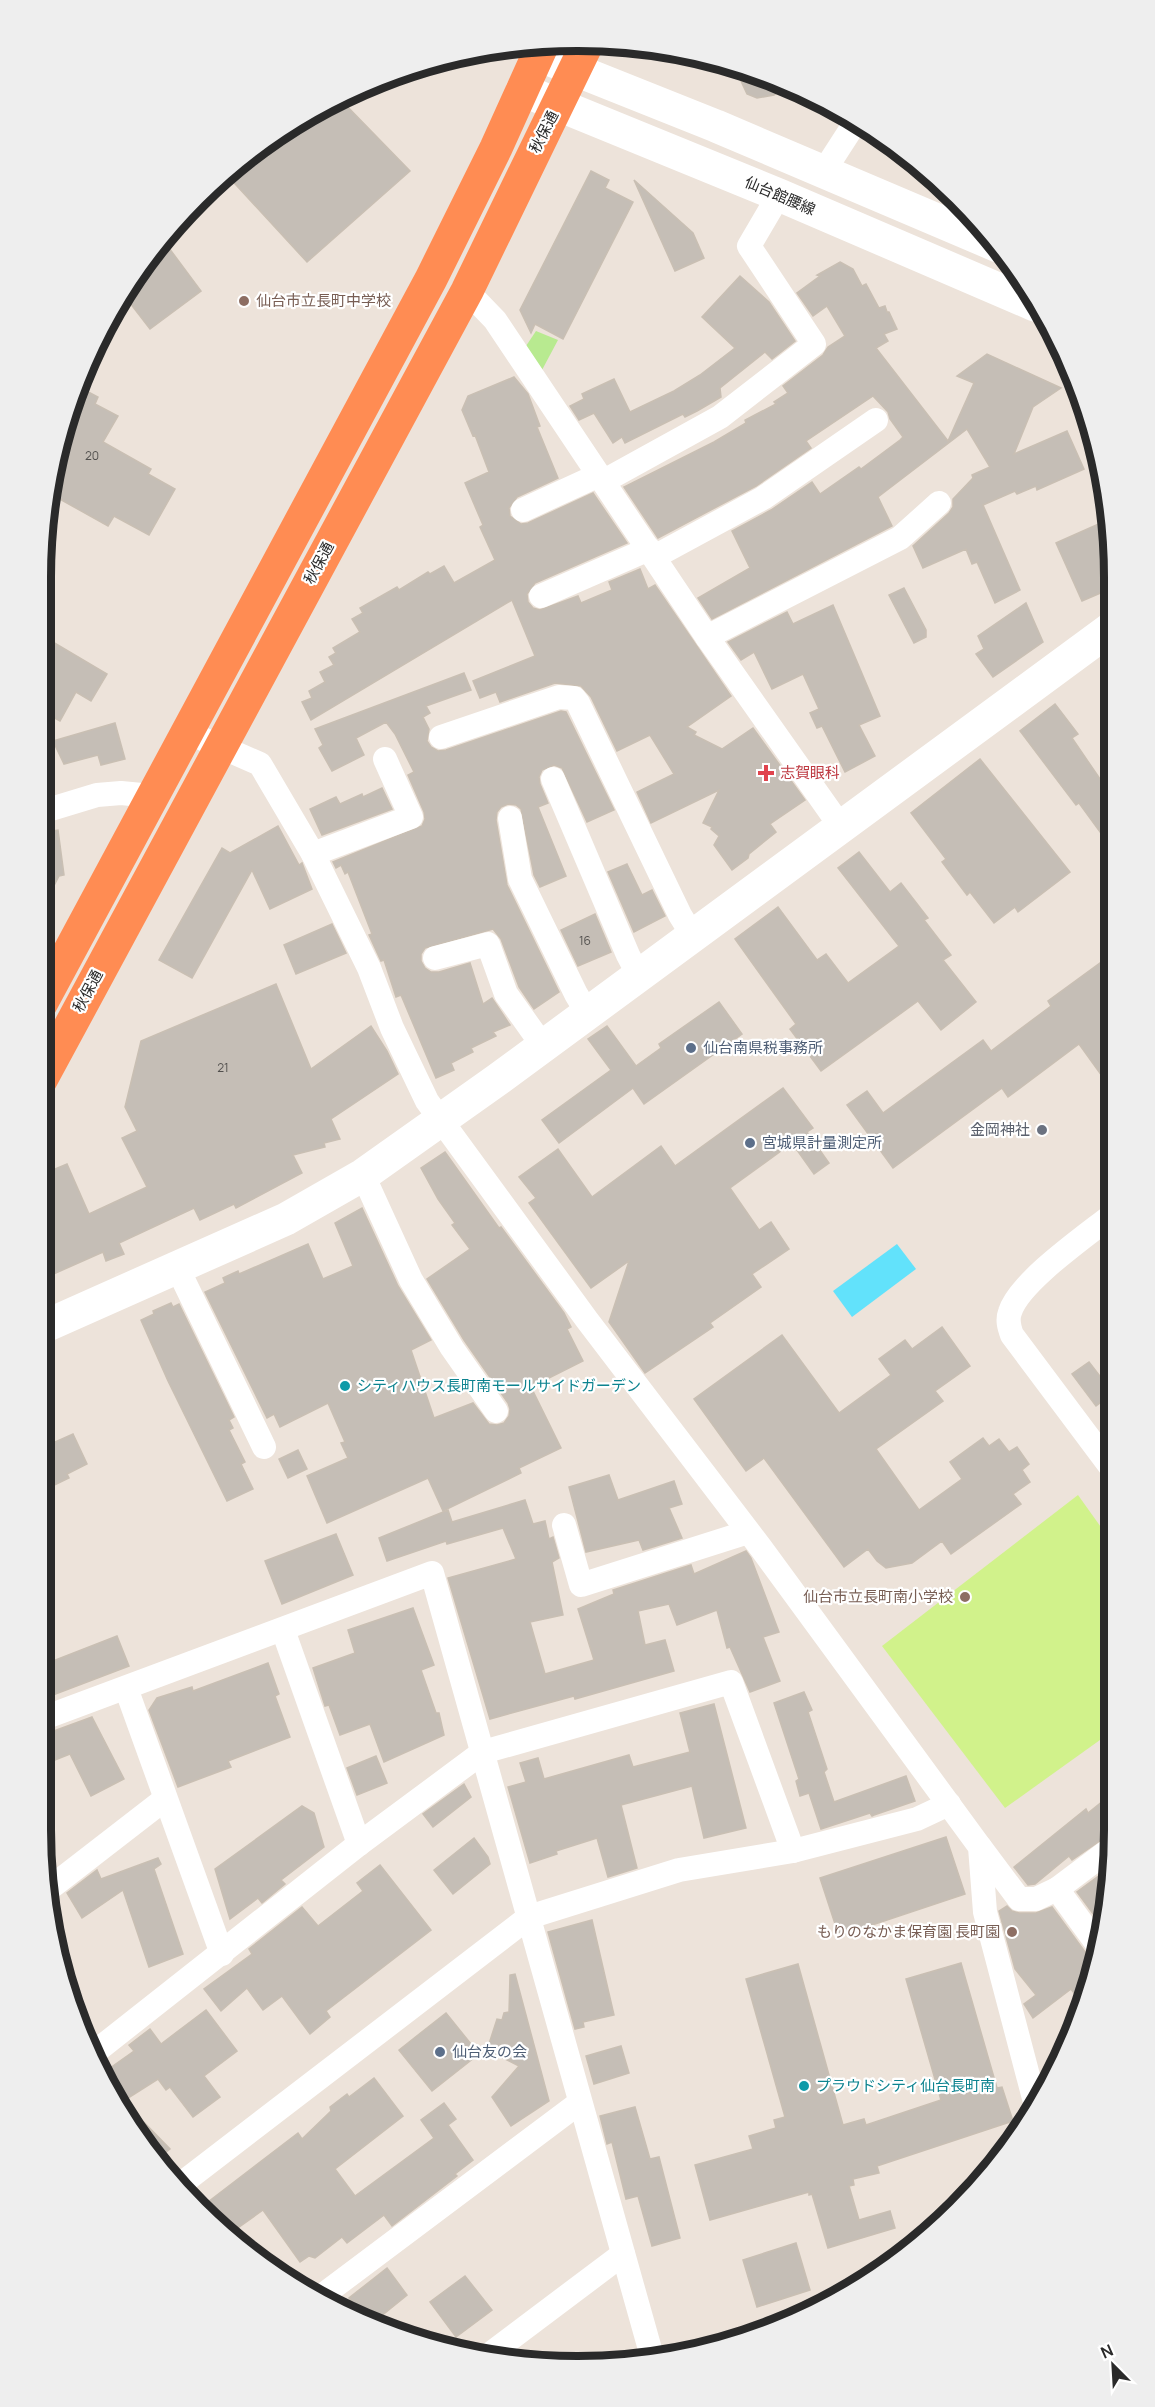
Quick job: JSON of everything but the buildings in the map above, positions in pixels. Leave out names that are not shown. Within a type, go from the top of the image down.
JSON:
[{"type":"highway","points":[[51,984],[431,279],[496,148],[539,52]]},
{"type":"highway","name":"秋保通","points":[[51,1060],[467,291],[582,55]]},
{"type":"street","points":[[558,52],[582,55],[824,171],[979,237]]},
{"type":"street","name":"仙台館腰線","points":[[522,90],[779,195],[1025,301]]},
{"type":"street","points":[[824,171],[851,128]]},
{"type":"street","points":[[523,510],[602,478],[720,417],[814,344],[749,246],[779,195]]},
{"type":"street","points":[[467,291],[495,320],[707,637],[841,827]]},
{"type":"street","points":[[541,596],[651,553],[763,498],[876,420]]},
{"type":"street","points":[[707,637],[900,538],[939,503]]},
{"type":"street","points":[[51,1323],[178,1269],[286,1219],[363,1175],[588,1014],[1104,633]]},
{"type":"street","points":[[441,737],[559,697],[574,698],[680,915],[693,936]]},
{"type":"street","points":[[187,732],[219,748],[260,764],[313,854],[369,968],[392,1028],[427,1101],[440,1122],[748,1532],[1019,1899],[1036,1899],[1057,1889],[1103,1854]]},
{"type":"street","points":[[313,854],[411,817],[385,759]]},
{"type":"street","points":[[553,779],[639,976]]},
{"type":"street","points":[[51,809],[97,795],[121,793],[152,796]]},
{"type":"street","points":[[510,818],[520,879],[588,1014]]},
{"type":"street","points":[[435,958],[488,944],[506,994],[543,1046]]},
{"type":"street","points":[[363,1175],[411,1280],[452,1348],[496,1411]]},
{"type":"street","points":[[1104,1221],[1043,1271],[1016,1299],[1010,1311],[1010,1328],[1104,1458]]},
{"type":"street","points":[[1043,1271],[1104,1235]]},
{"type":"street","points":[[178,1269],[264,1448]]},
{"type":"street","points":[[564,1526],[581,1586],[748,1532]]},
{"type":"street","points":[[51,1715],[432,1573],[650,2350]]},
{"type":"street","points":[[283,1630],[359,1844]]},
{"type":"street","points":[[99,2049],[359,1844],[483,1752],[731,1682],[793,1851]]},
{"type":"street","points":[[126,1688],[222,1954]]},
{"type":"street","points":[[54,1885],[165,1799]]},
{"type":"street","points":[[185,2181],[529,1917],[679,1870],[793,1851],[917,1819],[949,1804]]},
{"type":"street","points":[[980,1847],[985,1912],[1033,2093]]},
{"type":"street","points":[[1057,1889],[1093,1938]]},
{"type":"street","points":[[327,2292],[579,2103]]},
{"type":"street","points":[[495,2349],[623,2254]]},
{"type":"green space","points":[[536,331],[558,340],[542,370],[526,346]]},
{"type":"green space","points":[[1078,1495],[1104,1531],[1104,1737],[1005,1808],[882,1646]]},
{"type":"water","points":[[897,1244],[916,1269],[852,1317],[833,1291]]},
{"type":"place","name":"仙台市立長町中学校","points":[[244,301]]},
{"type":"place","name":"志賀眼科","points":[[766,773]]},
{"type":"place","name":"仙台南県税事務所","points":[[691,1048]]},
{"type":"place","name":"金岡神社","points":[[1042,1130]]},
{"type":"place","name":"宮城県計量測定所","points":[[750,1143]]},
{"type":"place","name":"シティハウス長町南モールサイドガーデン","points":[[345,1386]]},
{"type":"place","name":"仙台市立長町南小学校","points":[[965,1597]]},
{"type":"place","name":"もりのなかま保育園 長町園","points":[[1012,1932]]},
{"type":"place","name":"仙台友の会","points":[[440,2052]]},
{"type":"place","name":"プラウドシティ仙台長町南","points":[[804,2086]]}]
